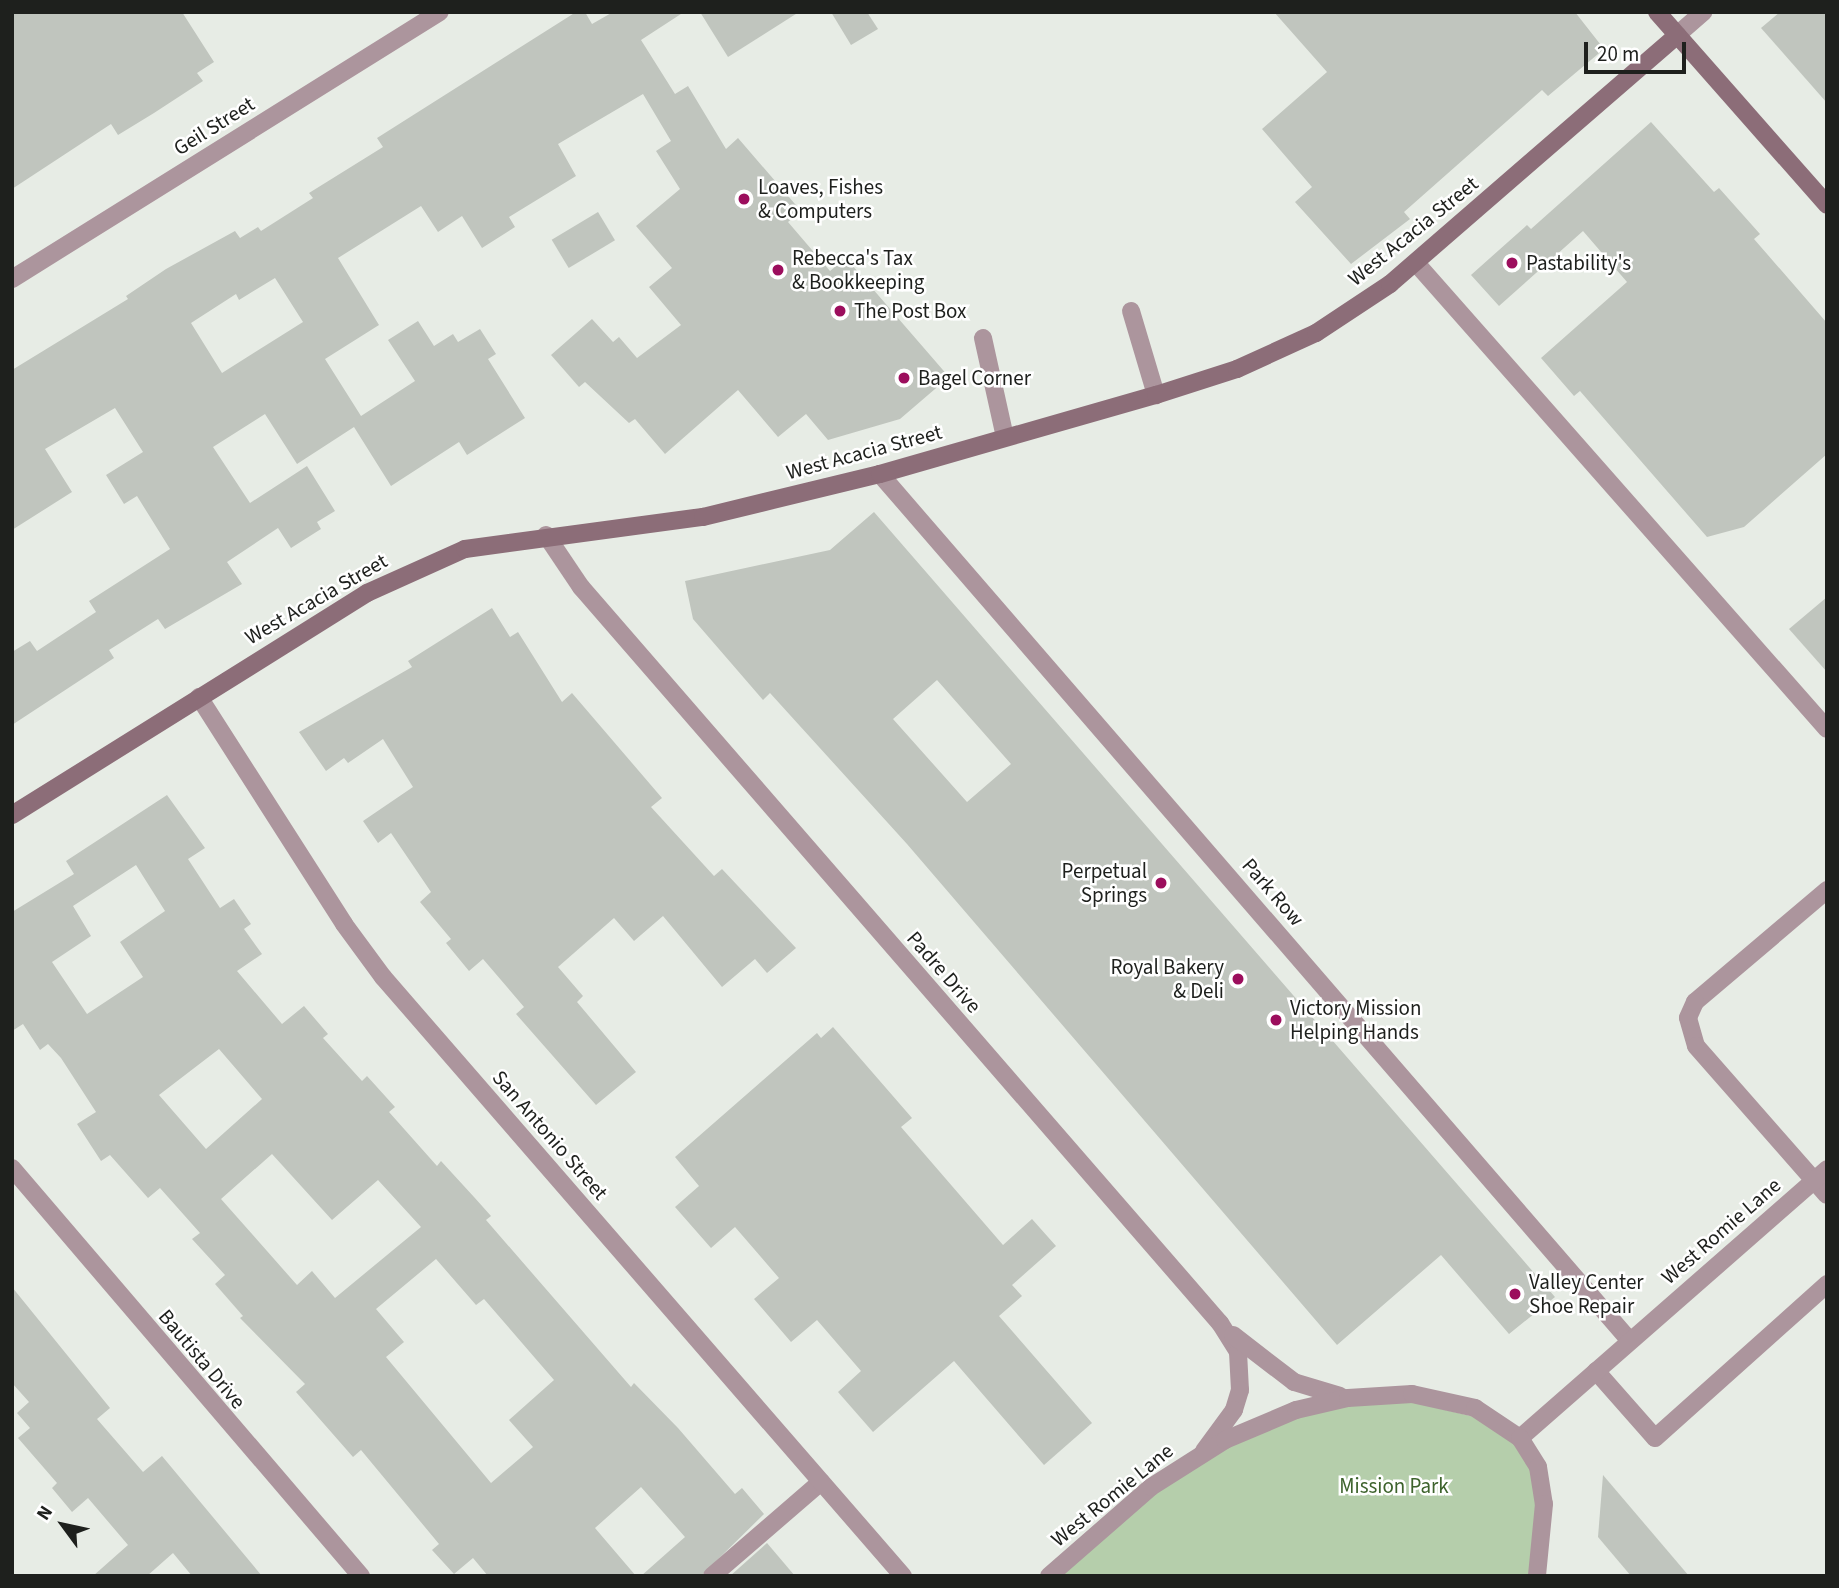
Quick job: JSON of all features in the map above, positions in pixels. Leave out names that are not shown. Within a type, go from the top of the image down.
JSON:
[{"type":"street","name":"Geil Street","points":[[12,279],[440,12]]},
{"type":"street","points":[[1657,12],[1826,202]]},
{"type":"street","points":[[1677,35],[1703,12]]},
{"type":"street","name":"West Acacia Street","points":[[12,815],[336,611],[416,568],[465,549],[546,535],[633,530],[704,517],[880,474],[1156,396],[1237,369],[1316,333],[1416,262],[1677,35]]},
{"type":"street","points":[[1416,262],[1827,729]]},
{"type":"street","points":[[1131,312],[1156,396]]},
{"type":"street","points":[[983,338],[1005,437]]},
{"type":"street","name":"Park Row","points":[[880,474],[1630,1341]]},
{"type":"street","name":"Padre Drive","points":[[546,535],[581,587],[1220,1323],[1238,1352],[1240,1390],[1234,1410],[1204,1451]]},
{"type":"street","name":"San Antonio Street","points":[[199,697],[344,924],[383,977],[903,1576]]},
{"type":"street","points":[[1827,890],[1695,1002],[1688,1018],[1696,1046],[1821,1175],[1827,1195]]},
{"type":"street","name":"Bautista Drive","points":[[12,1168],[361,1576]]},
{"type":"street","name":"West Romie Lane","points":[[1520,1438],[1821,1175]]},
{"type":"street","points":[[1596,1371],[1655,1438],[1827,1284]]},
{"type":"street","points":[[1220,1323],[1294,1382],[1312,1391],[1348,1398]]},
{"type":"street","name":"West Romie Lane","points":[[1048,1576],[1151,1487],[1204,1451],[1296,1410],[1348,1398],[1412,1394],[1444,1398],[1475,1408],[1520,1438],[1538,1467],[1544,1504],[1538,1576]]},
{"type":"street","points":[[712,1576],[821,1482]]},
{"type":"green space","name":"Mission Park","points":[[1379,1394],[1504,1424],[1538,1467],[1537,1576],[1049,1576],[1225,1440]]},
{"type":"building","points":[[12,12],[182,12],[214,62],[197,73],[203,81],[154,113],[118,135],[111,124],[12,189]]},
{"type":"building","points":[[576,12],[585,12],[592,24],[613,12],[684,12],[641,40],[675,94],[688,86],[726,149],[738,138],[801,211],[788,222],[830,271],[846,258],[949,377],[900,419],[828,440],[806,414],[778,437],[738,390],[665,454],[635,419],[629,423],[585,382],[579,387],[551,355],[592,319],[613,342],[619,337],[637,358],[681,325],[649,287],[672,268],[636,226],[680,189],[656,151],[671,141],[643,94],[558,144],[576,176],[509,217],[515,227],[482,248],[462,216],[438,232],[421,206],[338,258],[379,325],[325,359],[361,416],[415,381],[388,340],[418,321],[434,346],[453,334],[458,342],[480,329],[496,354],[488,359],[525,418],[467,455],[459,442],[391,486],[354,427],[297,464],[265,414],[213,447],[250,503],[307,466],[335,511],[317,522],[321,529],[291,548],[278,528],[227,562],[242,584],[165,629],[158,619],[109,650],[114,658],[12,725],[12,652],[30,641],[37,651],[96,612],[89,601],[170,549],[137,496],[124,504],[106,475],[143,452],[115,408],[45,449],[72,492],[12,530],[12,370],[128,299],[126,296],[166,269],[235,231],[240,238],[258,227],[261,231],[313,198],[309,193],[383,147],[377,138]],"holes":[[[275,278],[303,322],[222,373],[191,323],[236,294],[239,300]]]},
{"type":"building","points":[[700,12],[799,12],[728,57]]},
{"type":"building","points":[[831,12],[867,12],[878,29],[851,45]]},
{"type":"building","points":[[1274,12],[1575,12],[1604,49],[1548,96],[1542,90],[1404,212],[1410,219],[1351,264],[1295,202],[1312,187],[1262,129],[1327,72]]},
{"type":"building","points":[[1780,12],[1827,12],[1827,103],[1761,28]]},
{"type":"building","points":[[1651,122],[1714,192],[1719,188],[1760,234],[1754,239],[1827,323],[1827,454],[1744,527],[1707,537],[1580,391],[1574,396],[1541,358],[1627,282],[1583,231],[1499,306],[1471,275],[1527,225],[1531,229]]},
{"type":"building","points":[[598,212],[615,240],[569,268],[552,240]]},
{"type":"building","points":[[874,512],[1555,1297],[1509,1334],[1441,1255],[1337,1345],[907,844],[770,693],[763,700],[693,619],[685,581],[830,550]],"holes":[[[937,680],[1011,764],[967,802],[893,719]]]},
{"type":"building","points":[[1827,597],[1827,672],[1789,629]]},
{"type":"building","points":[[492,608],[510,637],[518,632],[562,702],[572,693],[662,798],[651,807],[714,876],[722,869],[796,948],[767,973],[755,959],[722,987],[663,916],[634,941],[614,918],[558,967],[583,996],[577,1002],[636,1072],[596,1105],[516,1014],[524,1007],[483,959],[469,971],[446,943],[451,939],[420,902],[431,892],[391,833],[378,843],[363,821],[413,787],[383,739],[348,763],[344,758],[326,771],[299,732],[412,667],[408,661]]},
{"type":"building","points":[[167,795],[205,848],[188,859],[220,908],[234,899],[251,924],[244,929],[262,954],[237,971],[282,1024],[304,1006],[328,1034],[323,1038],[362,1081],[367,1076],[395,1107],[389,1112],[437,1166],[441,1161],[491,1216],[486,1220],[631,1387],[634,1383],[678,1428],[735,1494],[742,1488],[764,1514],[701,1576],[641,1576],[685,1537],[641,1487],[595,1528],[636,1576],[488,1576],[473,1558],[454,1574],[432,1550],[439,1544],[361,1450],[353,1457],[296,1392],[305,1384],[240,1318],[243,1316],[215,1284],[225,1275],[192,1239],[200,1233],[160,1188],[148,1198],[110,1155],[101,1161],[77,1124],[96,1112],[61,1058],[48,1044],[40,1050],[23,1024],[12,1031],[12,912],[74,874],[66,861]],"holes":[[[136,865],[165,911],[120,942],[143,977],[87,1014],[52,962],[91,936],[73,906]],[[219,1049],[262,1099],[206,1149],[159,1095]],[[272,1154],[332,1220],[378,1180],[421,1227],[335,1298],[312,1271],[297,1285],[221,1199]],[[436,1259],[476,1305],[484,1299],[554,1380],[509,1420],[533,1447],[491,1483],[386,1357],[404,1342],[376,1309]]]},
{"type":"building","points":[[833,1027],[912,1118],[901,1127],[1003,1245],[1032,1219],[1056,1246],[1012,1285],[1022,1296],[999,1316],[1092,1423],[1044,1465],[954,1361],[873,1432],[838,1392],[861,1371],[817,1320],[791,1342],[754,1299],[779,1278],[735,1227],[711,1248],[675,1207],[699,1186],[675,1157],[817,1033],[821,1038]]},
{"type":"building","points":[[12,1287],[110,1408],[97,1419],[143,1472],[162,1456],[262,1576],[192,1576],[173,1553],[147,1576],[93,1576],[128,1545],[88,1498],[72,1512],[52,1488],[57,1483],[18,1438],[30,1428],[17,1413],[29,1402],[12,1383]]},
{"type":"building","points":[[1603,1475],[1689,1576],[1631,1576],[1598,1537]]},
{"type":"building","points":[[767,1543],[795,1576],[730,1576]]},
{"type":"place","name":"Loaves, Fishes & Computers","points":[[744,199]]},
{"type":"place","name":"Pastability's","points":[[1512,263]]},
{"type":"place","name":"Rebecca's Tax & Bookkeeping","points":[[778,270]]},
{"type":"place","name":"The Post Box","points":[[840,311]]},
{"type":"place","name":"Bagel Corner","points":[[904,378]]},
{"type":"place","name":"Perpetual Springs","points":[[1161,883]]},
{"type":"place","name":"Royal Bakery & Deli","points":[[1238,979]]},
{"type":"place","name":"Victory Mission Helping Hands","points":[[1276,1020]]},
{"type":"place","name":"Valley Center Shoe Repair","points":[[1515,1294]]}]
